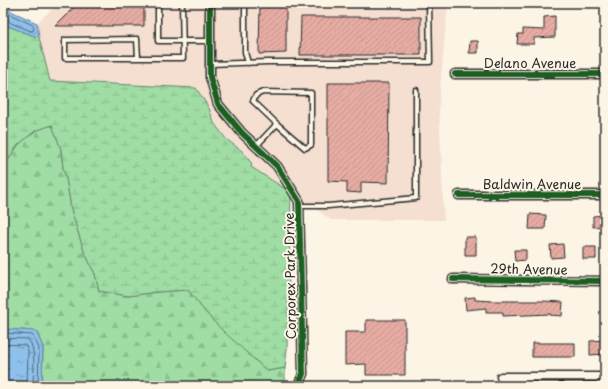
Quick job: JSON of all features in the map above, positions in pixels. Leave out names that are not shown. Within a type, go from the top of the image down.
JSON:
[{"type":"street","name":"Corporex Park Drive","points":[[210,3],[210,77],[218,104],[242,133],[277,166],[299,201],[303,374],[298,386]]},
{"type":"street","name":"Delano Avenue","points":[[455,74],[605,74]]},
{"type":"street","name":"Baldwin Avenue","points":[[459,195],[605,195]]},
{"type":"street","name":"29th Avenue","points":[[453,279],[605,281]]},
{"type":"street","points":[[501,377],[605,377]]},
{"type":"lane","points":[[158,3],[158,41],[210,41]]},
{"type":"lane","points":[[138,58],[137,39],[65,40],[65,58],[138,58],[183,58],[182,3]]},
{"type":"lane","points":[[245,3],[245,52],[248,63]]},
{"type":"lane","points":[[210,64],[430,62],[429,3]]},
{"type":"lane","points":[[299,206],[328,206],[416,198],[416,90]]},
{"type":"lane","points":[[263,92],[311,93],[311,145],[306,148],[277,124],[253,101],[256,95],[263,92]]},
{"type":"lane","points":[[256,146],[277,124]]},
{"type":"shaded area","points":[[58,3],[206,3],[206,78],[214,106],[239,137],[274,169],[287,190],[251,167],[242,151],[226,139],[214,123],[209,108],[196,88],[50,81],[37,23]]},
{"type":"shaded area","points":[[214,3],[448,3],[439,106],[444,220],[331,220],[303,200],[280,162],[245,130],[221,102],[214,76]]},
{"type":"green space","points":[[3,21],[8,26],[39,37],[50,81],[196,88],[209,108],[214,123],[226,139],[242,151],[252,164],[251,167],[287,190],[291,196],[287,349],[285,368],[267,371],[223,331],[206,313],[188,290],[128,296],[99,291],[95,274],[84,251],[72,213],[63,168],[61,149],[52,125],[35,131],[18,145],[3,168]]},
{"type":"green space","points":[[52,124],[61,149],[63,168],[72,213],[84,251],[95,274],[99,291],[128,296],[188,290],[206,313],[267,371],[285,368],[285,386],[42,386],[43,347],[36,331],[3,329],[3,168],[18,145],[35,131]]},
{"type":"water","points":[[3,3],[7,3],[11,11],[37,23],[39,37],[8,26],[3,21]]},
{"type":"water","points":[[3,329],[36,331],[43,347],[42,386],[3,386]]},
{"type":"building","points":[[78,3],[144,3],[144,26],[55,26]]},
{"type":"building","points":[[260,3],[286,3],[286,53],[259,54]]},
{"type":"building","points":[[555,16],[555,37],[534,38],[534,44],[517,44],[518,34],[523,34],[523,29],[544,30],[544,17]]},
{"type":"building","points":[[301,17],[421,17],[421,55],[300,55]]},
{"type":"building","points":[[470,41],[478,41],[478,53],[469,53]]},
{"type":"building","points":[[328,83],[389,83],[388,183],[361,182],[361,193],[347,192],[347,182],[328,181]]},
{"type":"building","points":[[530,214],[546,215],[545,229],[529,229]]},
{"type":"building","points":[[605,215],[605,226],[593,227],[593,216]]},
{"type":"building","points":[[465,237],[476,237],[476,255],[465,255]]},
{"type":"building","points":[[563,244],[564,257],[551,258],[550,245]]},
{"type":"building","points":[[583,247],[596,247],[596,259],[583,259]]},
{"type":"building","points":[[514,250],[526,250],[526,260],[515,261]]},
{"type":"building","points":[[475,297],[475,300],[563,302],[562,316],[550,314],[503,316],[503,312],[486,312],[486,308],[466,310],[465,298]]},
{"type":"building","points":[[366,320],[405,320],[405,375],[366,375],[366,364],[345,365],[345,332],[366,332]]},
{"type":"building","points":[[605,340],[605,354],[590,355],[590,341]]},
{"type":"building","points":[[532,343],[575,343],[575,357],[532,357]]},
{"type":"cycle path","points":[[210,3],[210,77],[218,104],[242,133],[277,166],[299,201],[303,374],[298,386]]},
{"type":"cycle path","points":[[455,74],[605,74]]},
{"type":"cycle path","points":[[459,195],[605,195]]},
{"type":"cycle path","points":[[453,279],[605,281]]}]
